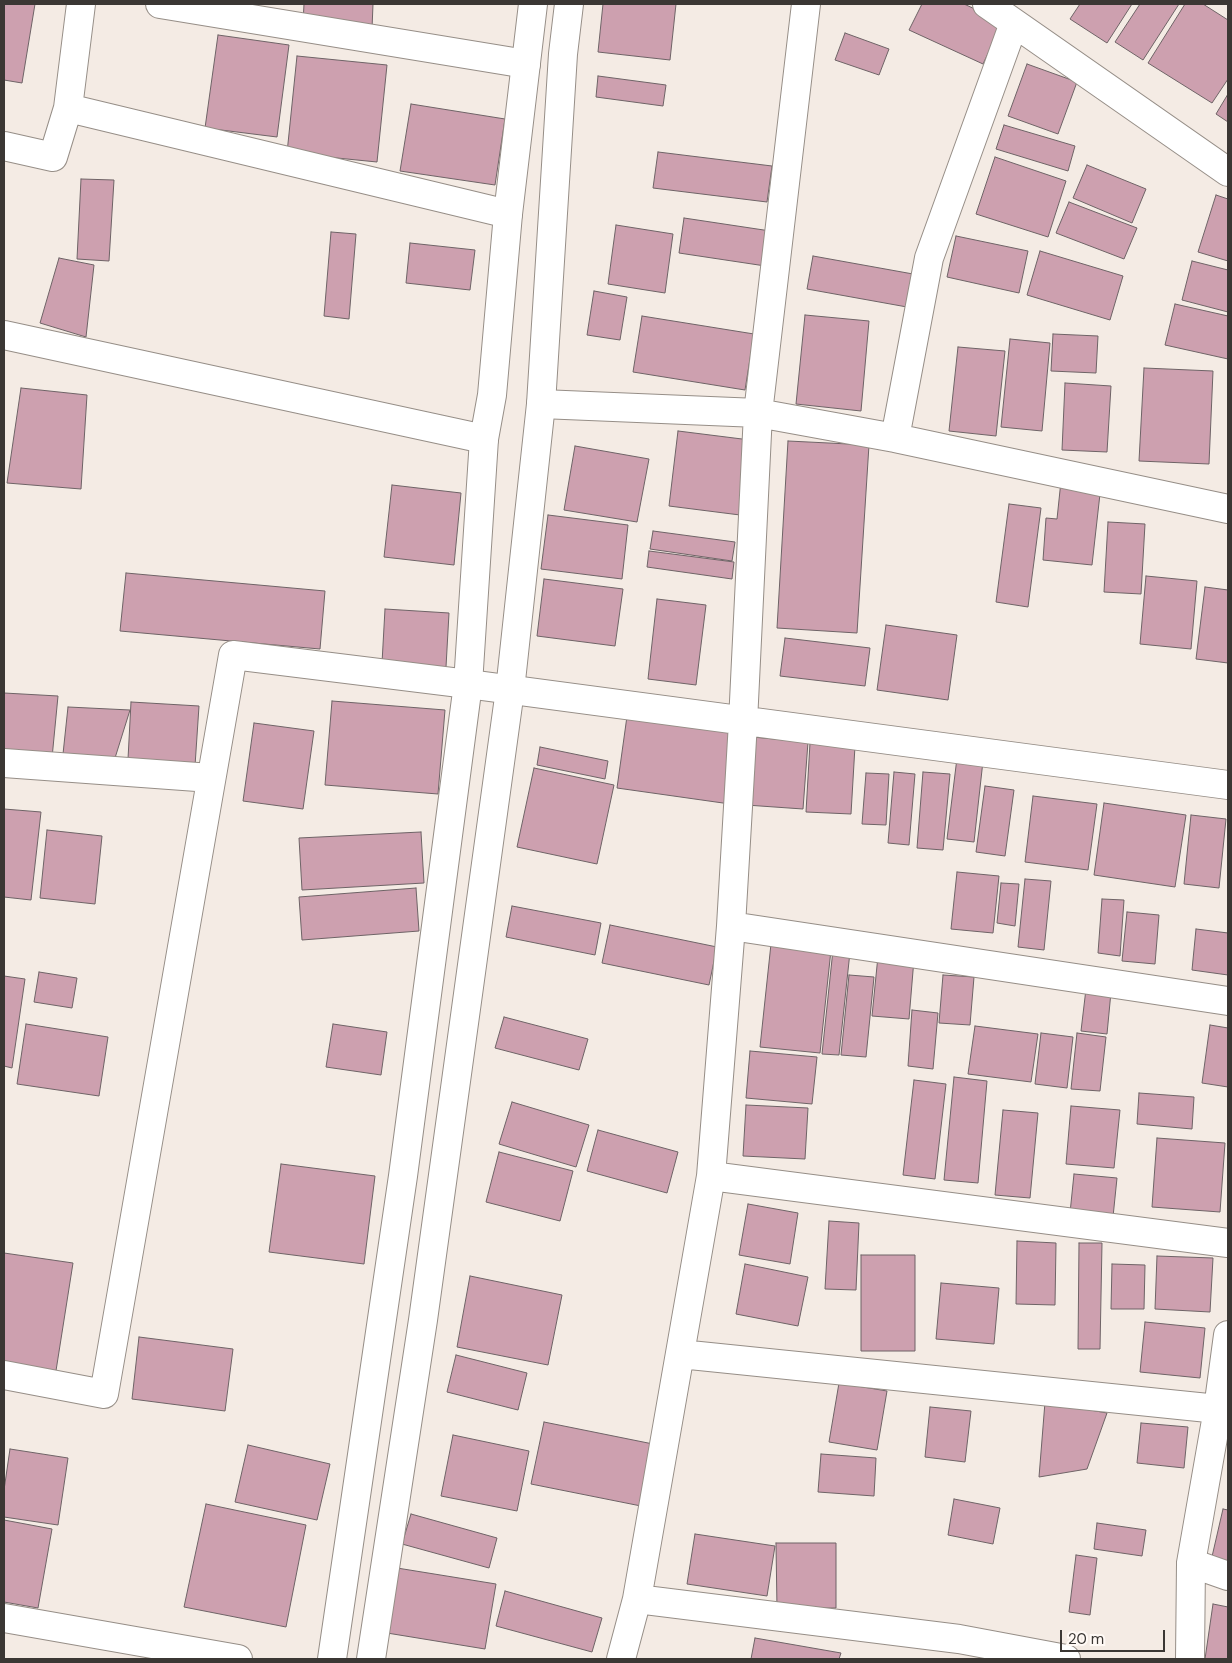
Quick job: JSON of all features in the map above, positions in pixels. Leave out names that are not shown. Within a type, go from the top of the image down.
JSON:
[{"type":"street","points":[[4,146],[54,157],[68,108],[81,4]]},
{"type":"street","points":[[160,4],[526,64]]},
{"type":"street","points":[[332,1659],[402,1186],[468,684],[484,439],[492,395],[508,214],[532,4]]},
{"type":"street","points":[[372,1659],[422,1330],[510,690],[541,404],[563,54],[569,4]]},
{"type":"street","points":[[621,1659],[637,1599],[711,1176],[743,722],[758,413],[806,4]]},
{"type":"street","points":[[986,4],[1228,172]]},
{"type":"street","points":[[895,438],[929,258],[1014,23]]},
{"type":"street","points":[[68,108],[508,214]]},
{"type":"street","points":[[4,335],[484,439]]},
{"type":"street","points":[[541,404],[758,413],[895,438],[1228,509]]},
{"type":"street","points":[[4,1375],[104,1394],[233,655],[468,684],[1228,785]]},
{"type":"street","points":[[4,763],[212,778]]},
{"type":"street","points":[[730,926],[1228,1001]]},
{"type":"street","points":[[711,1176],[1228,1243]]},
{"type":"street","points":[[1190,1659],[1191,1563],[1218,1408],[1228,1335]]},
{"type":"street","points":[[680,1354],[1218,1408]]},
{"type":"street","points":[[1191,1563],[1228,1576]]},
{"type":"street","points":[[637,1599],[959,1639],[1066,1659]]},
{"type":"street","points":[[4,1618],[238,1659]]},
{"type":"building","points":[[4,4],[35,4],[22,83],[4,80]]},
{"type":"building","points":[[304,4],[373,4],[372,29],[303,24]]},
{"type":"building","points":[[603,4],[676,4],[670,60],[598,52]]},
{"type":"building","points":[[922,4],[964,4],[1003,22],[983,64],[909,30]]},
{"type":"building","points":[[1080,4],[1132,4],[1107,43],[1070,19]]},
{"type":"building","points":[[1140,4],[1179,4],[1143,60],[1115,42]]},
{"type":"building","points":[[1185,4],[1203,4],[1228,20],[1228,79],[1212,103],[1148,63]]},
{"type":"building","points":[[845,33],[889,49],[879,75],[835,60]]},
{"type":"building","points":[[218,35],[289,45],[277,137],[205,128]]},
{"type":"building","points":[[297,56],[387,65],[377,162],[287,153]]},
{"type":"building","points":[[1027,64],[1077,82],[1058,134],[1008,116]]},
{"type":"building","points":[[598,76],[666,85],[663,106],[596,97]]},
{"type":"building","points":[[1228,94],[1228,122],[1216,114]]},
{"type":"building","points":[[411,104],[505,119],[495,185],[400,171]]},
{"type":"building","points":[[1004,125],[1075,146],[1068,171],[996,149]]},
{"type":"building","points":[[658,152],[772,166],[767,202],[653,188]]},
{"type":"building","points":[[995,157],[1066,181],[1048,237],[976,214]]},
{"type":"building","points":[[1087,165],[1146,189],[1132,223],[1073,198]]},
{"type":"building","points":[[81,179],[114,180],[109,261],[77,259]]},
{"type":"building","points":[[1216,195],[1228,199],[1228,261],[1198,252]]},
{"type":"building","points":[[1069,202],[1137,228],[1124,259],[1056,233]]},
{"type":"building","points":[[684,218],[777,232],[772,267],[679,253]]},
{"type":"building","points":[[616,225],[673,234],[665,293],[608,284]]},
{"type":"building","points":[[331,232],[356,234],[349,319],[324,316]]},
{"type":"building","points":[[956,236],[1028,251],[1019,293],[947,277]]},
{"type":"building","points":[[410,243],[475,250],[470,290],[406,283]]},
{"type":"building","points":[[1040,251],[1123,276],[1110,320],[1027,295]]},
{"type":"building","points":[[813,256],[913,274],[907,307],[807,289]]},
{"type":"building","points":[[59,258],[94,265],[86,337],[40,323]]},
{"type":"building","points":[[1192,261],[1228,270],[1228,312],[1182,300]]},
{"type":"building","points":[[594,291],[627,297],[620,340],[587,335]]},
{"type":"building","points":[[1175,304],[1228,316],[1228,359],[1165,345]]},
{"type":"building","points":[[805,315],[869,321],[861,411],[796,404]]},
{"type":"building","points":[[642,316],[754,334],[745,390],[633,372]]},
{"type":"building","points":[[1053,334],[1098,336],[1096,373],[1051,371]]},
{"type":"building","points":[[1010,339],[1050,343],[1042,431],[1001,427]]},
{"type":"building","points":[[958,347],[1005,351],[996,436],[949,431]]},
{"type":"building","points":[[1144,368],[1213,371],[1209,464],[1139,461]]},
{"type":"building","points":[[1065,383],[1111,386],[1107,452],[1062,450]]},
{"type":"building","points":[[21,388],[87,395],[81,489],[7,483]]},
{"type":"building","points":[[678,431],[750,440],[740,515],[669,506]]},
{"type":"building","points":[[788,441],[869,445],[857,633],[777,628]]},
{"type":"building","points":[[575,446],[649,459],[637,522],[564,510]]},
{"type":"building","points":[[1061,481],[1101,485],[1092,565],[1043,560],[1046,518],[1057,519]]},
{"type":"building","points":[[392,485],[461,493],[454,565],[384,557]]},
{"type":"building","points":[[1009,504],[1041,508],[1028,607],[996,602]]},
{"type":"building","points":[[548,515],[628,525],[622,579],[541,569]]},
{"type":"building","points":[[1108,522],[1145,524],[1141,594],[1104,592]]},
{"type":"building","points":[[653,531],[735,542],[732,561],[650,549]]},
{"type":"building","points":[[649,551],[734,562],[732,579],[647,567]]},
{"type":"building","points":[[126,573],[325,591],[320,649],[120,631]]},
{"type":"building","points":[[1146,576],[1197,581],[1191,649],[1140,644]]},
{"type":"building","points":[[544,579],[623,589],[615,646],[537,636]]},
{"type":"building","points":[[1205,587],[1228,590],[1228,663],[1196,659]]},
{"type":"building","points":[[657,599],[706,605],[696,685],[648,679]]},
{"type":"building","points":[[385,609],[449,613],[446,667],[382,663]]},
{"type":"building","points":[[886,625],[957,635],[948,700],[877,690]]},
{"type":"building","points":[[785,638],[870,648],[865,686],[780,676]]},
{"type":"building","points":[[4,693],[58,696],[52,758],[4,753]]},
{"type":"building","points":[[332,701],[445,710],[438,794],[325,785]]},
{"type":"building","points":[[131,702],[199,706],[195,766],[128,759]]},
{"type":"building","points":[[629,702],[742,718],[730,804],[617,788]]},
{"type":"building","points":[[68,707],[130,710],[115,758],[63,754]]},
{"type":"building","points":[[254,723],[314,731],[303,809],[243,801]]},
{"type":"building","points":[[752,737],[808,742],[803,809],[746,805]]},
{"type":"building","points":[[810,743],[855,746],[851,814],[806,812]]},
{"type":"building","points":[[540,747],[608,761],[605,779],[537,765]]},
{"type":"building","points":[[957,758],[983,761],[974,842],[947,839]]},
{"type":"building","points":[[534,768],[614,785],[597,864],[517,847]]},
{"type":"building","points":[[894,772],[915,774],[909,845],[888,843]]},
{"type":"building","points":[[923,772],[950,774],[943,850],[917,848]]},
{"type":"building","points":[[866,773],[889,774],[886,825],[862,824]]},
{"type":"building","points":[[985,786],[1014,790],[1005,856],[976,852]]},
{"type":"building","points":[[1033,796],[1097,804],[1088,870],[1025,862]]},
{"type":"building","points":[[1104,803],[1186,815],[1175,887],[1094,875]]},
{"type":"building","points":[[4,809],[41,812],[31,900],[4,897]]},
{"type":"building","points":[[1191,815],[1226,819],[1219,888],[1184,884]]},
{"type":"building","points":[[47,830],[102,836],[95,904],[40,898]]},
{"type":"building","points":[[421,832],[424,883],[302,890],[299,838]]},
{"type":"building","points":[[957,872],[999,876],[993,933],[951,929]]},
{"type":"building","points":[[1025,879],[1051,881],[1044,950],[1018,947]]},
{"type":"building","points":[[1001,883],[1019,884],[1015,926],[997,923]]},
{"type":"building","points":[[416,888],[419,931],[302,940],[299,897]]},
{"type":"building","points":[[1102,899],[1124,900],[1120,956],[1098,953]]},
{"type":"building","points":[[512,906],[601,923],[595,955],[506,937]]},
{"type":"building","points":[[1127,912],[1159,915],[1155,964],[1122,961]]},
{"type":"building","points":[[610,925],[717,947],[709,985],[602,963]]},
{"type":"building","points":[[1196,929],[1228,933],[1228,975],[1192,970]]},
{"type":"building","points":[[771,944],[831,950],[820,1053],[760,1047]]},
{"type":"building","points":[[833,950],[850,952],[839,1055],[822,1054]]},
{"type":"building","points":[[878,956],[914,959],[909,1019],[872,1016]]},
{"type":"building","points":[[39,972],[77,978],[72,1008],[34,1002]]},
{"type":"building","points":[[849,975],[874,977],[866,1057],[841,1055]]},
{"type":"building","points":[[943,975],[974,977],[970,1025],[939,1023]]},
{"type":"building","points":[[4,976],[25,979],[12,1068],[4,1066]]},
{"type":"building","points":[[1086,989],[1111,992],[1107,1034],[1081,1031]]},
{"type":"building","points":[[912,1010],[938,1013],[933,1069],[908,1066]]},
{"type":"building","points":[[504,1017],[588,1039],[579,1070],[495,1048]]},
{"type":"building","points":[[26,1024],[108,1037],[99,1096],[17,1084]]},
{"type":"building","points":[[333,1024],[387,1032],[381,1075],[326,1067]]},
{"type":"building","points":[[1210,1025],[1228,1028],[1228,1087],[1202,1083]]},
{"type":"building","points":[[975,1026],[1038,1034],[1031,1082],[968,1074]]},
{"type":"building","points":[[1041,1033],[1073,1037],[1067,1088],[1035,1084]]},
{"type":"building","points":[[1077,1033],[1106,1037],[1100,1091],[1071,1089]]},
{"type":"building","points":[[750,1051],[817,1057],[812,1104],[746,1098]]},
{"type":"building","points":[[954,1077],[987,1081],[978,1183],[944,1180]]},
{"type":"building","points":[[914,1080],[946,1084],[935,1179],[903,1175]]},
{"type":"building","points":[[1139,1093],[1194,1097],[1192,1129],[1137,1124]]},
{"type":"building","points":[[512,1102],[589,1125],[576,1167],[499,1144]]},
{"type":"building","points":[[746,1105],[808,1108],[805,1159],[743,1156]]},
{"type":"building","points":[[1071,1106],[1120,1110],[1114,1168],[1066,1164]]},
{"type":"building","points":[[1003,1110],[1038,1113],[1030,1198],[995,1195]]},
{"type":"building","points":[[598,1130],[678,1152],[667,1193],[587,1171]]},
{"type":"building","points":[[1157,1138],[1225,1143],[1220,1212],[1152,1207]]},
{"type":"building","points":[[499,1152],[573,1171],[560,1221],[486,1202]]},
{"type":"building","points":[[281,1164],[375,1176],[364,1264],[269,1252]]},
{"type":"building","points":[[1074,1174],[1117,1178],[1113,1217],[1070,1213]]},
{"type":"building","points":[[748,1204],[798,1213],[790,1264],[739,1255]]},
{"type":"building","points":[[829,1221],[859,1223],[856,1290],[825,1289]]},
{"type":"building","points":[[1017,1241],[1056,1243],[1055,1305],[1016,1304]]},
{"type":"building","points":[[1079,1243],[1102,1243],[1100,1349],[1078,1349]]},
{"type":"building","points":[[4,1253],[73,1263],[55,1377],[4,1369]]},
{"type":"building","points":[[861,1255],[915,1255],[915,1351],[861,1351]]},
{"type":"building","points":[[1157,1256],[1213,1258],[1210,1312],[1155,1309]]},
{"type":"building","points":[[745,1264],[808,1277],[798,1326],[736,1314]]},
{"type":"building","points":[[1112,1264],[1145,1265],[1144,1309],[1111,1309]]},
{"type":"building","points":[[470,1276],[562,1295],[548,1365],[457,1347]]},
{"type":"building","points":[[941,1283],[999,1288],[994,1344],[936,1339]]},
{"type":"building","points":[[1145,1322],[1205,1328],[1200,1378],[1140,1372]]},
{"type":"building","points":[[139,1337],[233,1349],[225,1411],[132,1399]]},
{"type":"building","points":[[456,1355],[527,1373],[518,1410],[447,1392]]},
{"type":"building","points":[[839,1383],[887,1391],[877,1450],[829,1442]]},
{"type":"building","points":[[1045,1402],[1107,1413],[1087,1469],[1039,1477]]},
{"type":"building","points":[[930,1407],[971,1411],[965,1462],[925,1457]]},
{"type":"building","points":[[544,1422],[653,1444],[641,1506],[531,1484]]},
{"type":"building","points":[[1141,1423],[1188,1427],[1184,1468],[1137,1463]]},
{"type":"building","points":[[453,1435],[529,1451],[517,1511],[441,1496]]},
{"type":"building","points":[[248,1445],[330,1464],[317,1520],[235,1502]]},
{"type":"building","points":[[10,1449],[68,1458],[58,1525],[4,1517],[4,1490]]},
{"type":"building","points":[[821,1454],[876,1458],[874,1496],[818,1492]]},
{"type":"building","points":[[954,1499],[1000,1508],[993,1544],[948,1535]]},
{"type":"building","points":[[206,1504],[306,1525],[286,1627],[184,1607]]},
{"type":"building","points":[[1223,1509],[1228,1510],[1228,1565],[1211,1561]]},
{"type":"building","points":[[411,1514],[497,1538],[489,1568],[402,1544]]},
{"type":"building","points":[[4,1520],[52,1529],[38,1608],[4,1602]]},
{"type":"building","points":[[1097,1523],[1146,1530],[1142,1556],[1094,1549]]},
{"type":"building","points":[[695,1534],[775,1546],[767,1596],[687,1584]]},
{"type":"building","points":[[776,1543],[836,1543],[836,1608],[777,1609]]},
{"type":"building","points":[[1076,1555],[1097,1558],[1090,1615],[1069,1612]]},
{"type":"building","points":[[397,1568],[496,1584],[485,1649],[387,1633]]},
{"type":"building","points":[[505,1591],[602,1618],[592,1652],[496,1626]]},
{"type":"building","points":[[1213,1604],[1228,1607],[1228,1659],[1205,1659]]},
{"type":"building","points":[[755,1638],[841,1653],[839,1659],[751,1659]]}]
